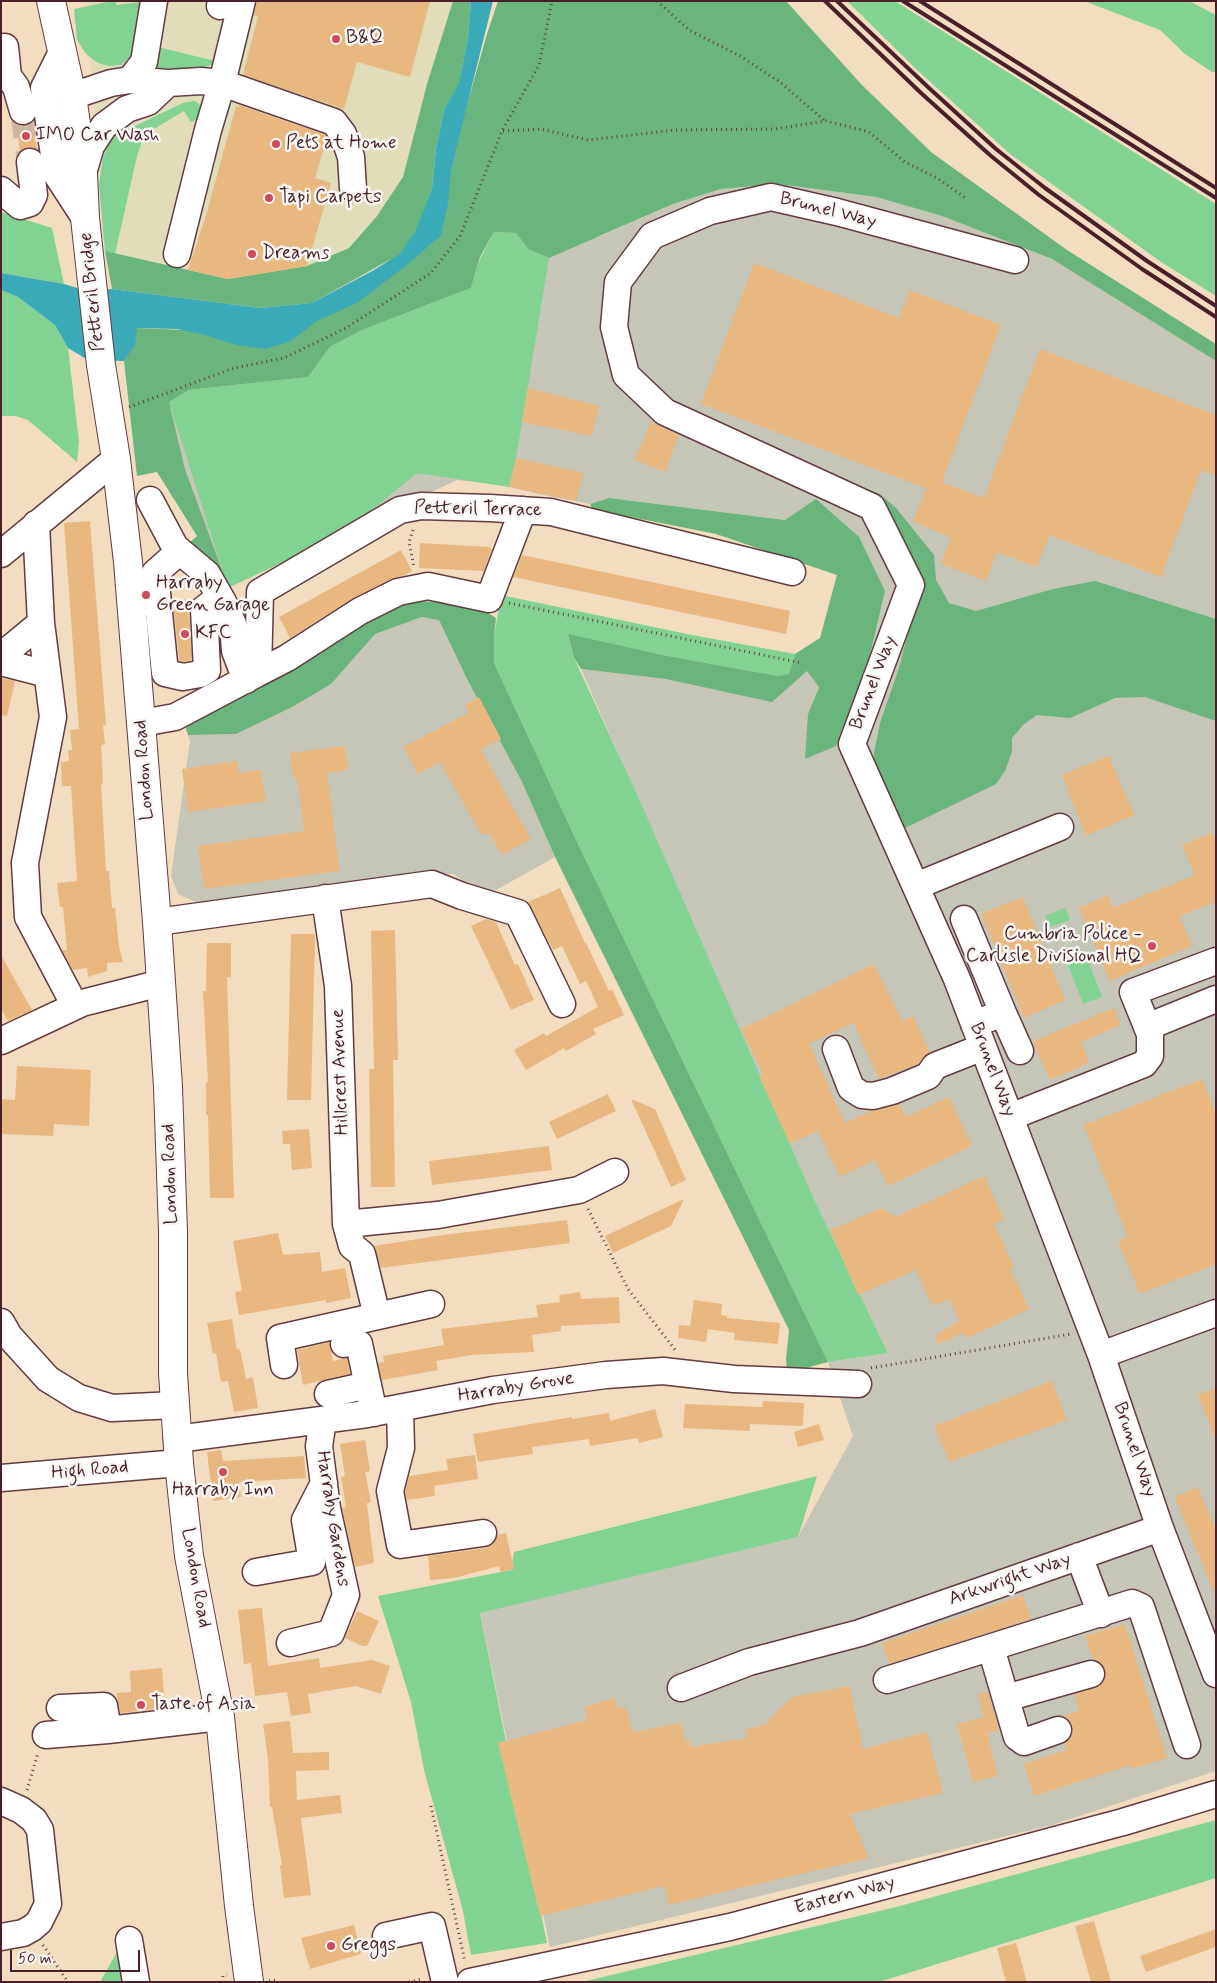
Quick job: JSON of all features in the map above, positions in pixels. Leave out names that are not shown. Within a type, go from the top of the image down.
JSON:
[{"type":"main road","points":[[50,1],[72,96],[83,174],[85,218]]},
{"type":"main road","name":"Petteril Bridge","points":[[85,218],[101,365]]},
{"type":"main road","name":"London Road","points":[[101,365],[116,459],[128,562],[157,922],[168,1087],[173,1232],[175,1405],[178,1451],[189,1556],[220,1718],[239,1906],[236,1979]]},
{"type":"street","points":[[130,80],[144,62],[154,1]]},
{"type":"street","points":[[177,254],[208,130],[222,83],[228,3]]},
{"type":"street","points":[[5,47],[5,83],[16,87],[23,111]]},
{"type":"street","points":[[61,54],[44,88],[57,175],[85,218]]},
{"type":"street","points":[[72,96],[130,80],[168,83],[201,81],[222,83],[334,122],[343,134],[350,157],[352,188]]},
{"type":"street","points":[[83,174],[91,146],[104,126],[127,109],[148,102],[168,83]]},
{"type":"street","points":[[72,96],[127,109]]},
{"type":"street","points":[[1,190],[20,206],[30,203],[34,195],[30,162]]},
{"type":"street","name":"Brunel Way","points":[[1015,260],[837,212],[771,197],[710,212],[652,236],[618,282],[614,327],[626,375],[665,412],[872,507],[911,585],[852,744],[957,979],[1092,1330],[1160,1528],[1206,1617],[1216,1674]]},
{"type":"street","points":[[1,554],[116,459]]},
{"type":"street","points":[[150,500],[175,547],[207,574],[233,624],[235,651],[252,676]]},
{"type":"street","name":"Petteril Terrace","points":[[252,676],[260,592],[400,510],[421,506],[551,512],[792,572]]},
{"type":"street","points":[[142,723],[175,717],[287,658],[368,607],[398,592],[428,586],[489,599],[523,510]]},
{"type":"street","points":[[36,524],[41,623],[52,717],[25,863],[28,917],[75,1006]]},
{"type":"street","points":[[182,553],[173,557],[155,574],[165,673],[183,677],[200,674],[207,670],[204,608],[220,597]]},
{"type":"street","points":[[1,656],[41,623]]},
{"type":"street","points":[[1,662],[48,674]]},
{"type":"street","points":[[916,886],[1060,827]]},
{"type":"street","points":[[157,922],[432,884],[518,914],[562,1004]]},
{"type":"street","name":"Hillcrest Avenue","points":[[325,898],[338,986],[349,1235]]},
{"type":"street","points":[[964,919],[1020,1051]]},
{"type":"street","points":[[1010,1117],[1144,1064],[1150,1056],[1150,1034],[1133,992],[1216,961]]},
{"type":"street","points":[[4,1032],[75,1006],[161,983]]},
{"type":"street","points":[[1147,1027],[1216,999]]},
{"type":"street","points":[[836,1049],[851,1088],[862,1095],[873,1096],[892,1091],[928,1076],[935,1066],[979,1036],[1003,1013]]},
{"type":"street","points":[[377,1316],[362,1254],[349,1235],[438,1215],[579,1190],[616,1172]]},
{"type":"street","points":[[284,1365],[280,1338],[431,1304]]},
{"type":"street","points":[[1101,1355],[1216,1313]]},
{"type":"street","points":[[1,1322],[9,1336],[48,1379],[80,1398],[112,1408],[175,1405]]},
{"type":"street","points":[[344,1344],[353,1342],[358,1344],[374,1413]]},
{"type":"street","name":"Harraby Grove","points":[[178,1451],[323,1420],[374,1413],[493,1390],[606,1375],[663,1371],[734,1379],[858,1384]]},
{"type":"street","points":[[328,1394],[368,1385]]},
{"type":"street","points":[[400,1408],[401,1448],[390,1491],[400,1545],[484,1533]]},
{"type":"street","name":"Harraby Gardens","points":[[290,1643],[331,1633],[346,1595],[327,1508],[319,1446],[323,1420]]},
{"type":"street","name":"High Road","points":[[1,1478],[178,1451]]},
{"type":"street","points":[[256,1572],[312,1562],[305,1520],[324,1482]]},
{"type":"street","name":"Arkwright Way","points":[[681,1688],[749,1662],[860,1633],[1160,1528]]},
{"type":"street","points":[[1079,1556],[1100,1614]]},
{"type":"street","points":[[887,1680],[1132,1603],[1140,1607],[1187,1745]]},
{"type":"street","points":[[991,1648],[1017,1737],[1024,1742],[1058,1730]]},
{"type":"street","points":[[1006,1698],[1092,1674]]},
{"type":"street","points":[[60,1708],[104,1706],[108,1730]]},
{"type":"street","points":[[46,1735],[220,1718]]},
{"type":"street","name":"Eastern Way","points":[[460,1977],[730,1927],[1123,1822],[1216,1794]]},
{"type":"street","points":[[1,1937],[23,1933],[32,1928],[44,1915],[48,1904],[40,1830],[34,1820],[11,1805]]},
{"type":"street","points":[[386,1936],[432,1926],[460,1977]]},
{"type":"street","points":[[130,1940],[136,1982]]},
{"type":"path","points":[[132,407],[174,389],[234,368],[284,358],[346,328],[431,273],[460,236],[502,131],[539,65],[552,1]]},
{"type":"path","points":[[658,1],[689,30],[740,56],[780,82],[826,121]]},
{"type":"path","points":[[502,131],[541,129],[588,140],[675,130],[775,129],[826,121],[869,132],[905,162],[937,178],[967,199]]},
{"type":"path","points":[[421,506],[409,542],[414,571],[428,586]]},
{"type":"path","points":[[489,599],[802,662]]},
{"type":"path","points":[[579,1190],[628,1289],[695,1375]]},
{"type":"path","points":[[858,1384],[871,1368],[1092,1330]]},
{"type":"path","points":[[11,1805],[42,1738],[46,1735]]},
{"type":"path","points":[[431,1806],[460,1977]]},
{"type":"path","points":[[32,1928],[68,1982]]},
{"type":"path","points":[[222,1982],[236,1979]]},
{"type":"shaded area","points":[[87,1],[453,1],[427,84],[403,177],[377,216],[349,248],[307,266],[228,279],[105,251],[102,234]]},
{"type":"shaded area","points":[[778,184],[876,197],[942,216],[1052,259],[1216,361],[1216,1771],[1052,1825],[550,1947],[480,1612],[798,1537],[853,1436],[828,1362],[888,1353],[814,1199],[581,669],[666,679],[807,671],[819,686],[808,714],[836,746],[865,676],[885,591],[785,520],[609,498],[590,504],[504,485],[457,480],[228,588],[185,469],[169,402],[192,390],[308,377],[471,288],[480,259],[601,236],[673,204],[721,189]]},
{"type":"shaded area","points":[[422,617],[439,619],[467,679],[522,782],[555,857],[489,894],[478,891],[453,874],[402,874],[196,902],[178,894],[171,876],[190,741],[188,735],[236,734],[353,657],[375,634]]},
{"type":"green space","points":[[115,1],[117,5],[140,2],[138,35],[132,55],[121,65],[109,66],[98,63],[86,54],[77,40],[74,9]]},
{"type":"green space","points":[[453,1],[471,1],[468,38],[459,84],[444,110],[436,148],[432,188],[423,213],[446,179],[498,1],[786,1],[861,84],[931,152],[1067,250],[1216,344],[1216,361],[1052,259],[942,216],[876,197],[778,184],[721,189],[673,204],[549,258],[528,249],[516,233],[494,232],[480,257],[471,288],[362,330],[330,347],[308,377],[189,390],[169,402],[185,469],[233,600],[185,547],[197,536],[157,472],[137,476],[124,361],[134,345],[136,328],[281,334],[393,258],[312,303],[260,308],[112,289],[105,251],[228,279],[307,266],[349,248],[377,216],[403,177],[427,84]]},
{"type":"green space","points":[[847,1],[895,1],[1216,204],[1216,296],[1161,262],[1010,154],[916,69]]},
{"type":"green space","points":[[1084,1],[1189,1],[1216,15],[1216,72],[1212,72],[1185,54],[1160,30]]},
{"type":"green space","points":[[158,47],[219,62],[202,68],[157,68],[155,67]]},
{"type":"green space","points":[[195,101],[200,105],[202,112],[200,118],[191,122],[184,111],[144,135],[137,156],[115,254],[105,251],[99,185],[103,157],[112,137],[183,103]]},
{"type":"green space","points":[[1,212],[52,228],[64,284],[1,273]]},
{"type":"green space","points":[[494,232],[516,233],[528,249],[549,258],[516,458],[509,487],[417,473],[344,533],[228,588],[169,402],[189,390],[308,377],[330,347],[362,330],[471,288],[480,259]]},
{"type":"green space","points":[[1,290],[18,297],[55,325],[68,348],[79,442],[77,462],[28,420],[15,416],[1,416]]},
{"type":"green space","points":[[858,486],[880,494],[896,508],[934,555],[936,580],[949,603],[976,611],[1053,589],[1095,581],[1216,619],[1216,721],[1145,697],[1115,698],[1070,718],[1037,715],[1024,724],[1012,738],[1012,752],[1005,771],[996,784],[899,831],[875,776],[874,753],[880,723],[899,668],[911,621]]},
{"type":"green space","points":[[609,498],[785,520],[816,499],[859,537],[885,591],[865,676],[836,746],[805,759],[808,714],[819,687],[807,671],[772,702],[666,679],[581,669],[574,658],[568,634],[663,655],[778,676],[789,674],[795,654],[820,638],[837,575],[716,534],[626,516],[597,517],[590,504]]},
{"type":"green space","points":[[501,595],[687,634],[795,654],[789,674],[778,676],[568,635],[574,658],[640,801],[814,1199],[888,1353],[828,1362],[578,844],[494,663],[494,636]]},
{"type":"green space","points":[[411,600],[446,603],[488,613],[496,618],[494,663],[578,844],[828,1362],[798,1370],[787,1370],[786,1359],[789,1330],[555,857],[522,782],[467,679],[439,620],[422,617],[375,634],[331,684],[292,707],[236,734],[188,735],[187,724],[209,697]]},
{"type":"green space","points":[[1065,908],[1070,920],[1050,927],[1045,916]]},
{"type":"green space","points":[[1084,950],[1102,997],[1083,1004],[1065,957]]},
{"type":"green space","points":[[817,1476],[798,1537],[480,1613],[547,1943],[471,1955],[463,1911],[424,1770],[411,1702],[378,1596],[511,1570],[514,1552]]},
{"type":"green space","points":[[1216,1820],[1216,1878],[879,1982],[582,1982],[896,1907]]},
{"type":"green space","points":[[121,1945],[128,1982],[100,1982]]},
{"type":"water","points":[[471,1],[493,1],[451,170],[448,203],[441,235],[408,264],[357,303],[317,321],[289,342],[265,349],[237,345],[202,334],[177,329],[137,328],[135,345],[124,361],[88,360],[68,348],[55,325],[18,297],[1,290],[1,273],[64,284],[87,291],[112,289],[260,308],[312,303],[374,270],[400,254],[416,230],[432,188],[436,148],[444,110],[459,83],[468,38]]},
{"type":"building","name":"B&Q","points":[[257,1],[430,1],[410,77],[357,62],[344,109],[243,75],[258,16],[254,15]]},
{"type":"building","points":[[239,105],[325,135],[327,138],[315,178],[331,183],[307,266],[228,279],[188,270],[207,212],[236,106],[239,107]]},
{"type":"building","points":[[33,122],[37,149],[28,147],[20,151],[16,124],[27,125]]},
{"type":"building","points":[[754,263],[899,318],[910,290],[1001,325],[942,482],[984,498],[1040,349],[1216,415],[1216,476],[1201,470],[1161,577],[1049,535],[1037,567],[997,552],[986,581],[941,564],[951,537],[913,522],[926,488],[701,404]]},
{"type":"building","points":[[528,388],[599,406],[592,436],[522,422]]},
{"type":"building","points":[[651,422],[679,435],[665,472],[635,460]]},
{"type":"building","points":[[516,458],[584,473],[576,501],[509,487]]},
{"type":"building","points":[[90,521],[106,725],[103,725],[105,744],[101,745],[103,783],[101,784],[106,871],[109,871],[112,908],[115,908],[119,946],[123,962],[107,963],[107,971],[88,977],[87,968],[73,970],[62,950],[67,950],[63,907],[60,907],[57,883],[77,881],[71,786],[62,786],[61,762],[69,761],[68,750],[72,750],[70,730],[79,729],[64,523]]},
{"type":"building","points":[[420,543],[490,547],[492,549],[484,571],[419,568]]},
{"type":"building","points":[[401,550],[412,571],[353,598],[290,638],[279,617]]},
{"type":"building","points":[[522,555],[790,611],[786,634],[513,577]]},
{"type":"building","points":[[194,599],[189,610],[192,660],[183,662],[179,661],[173,600]]},
{"type":"building","points":[[1,678],[15,681],[7,716],[1,715]]},
{"type":"building","points":[[479,697],[501,739],[481,750],[531,839],[502,855],[490,834],[481,834],[440,762],[418,774],[403,747],[469,713],[465,705]]},
{"type":"building","points":[[345,746],[348,770],[327,773],[340,871],[204,889],[198,846],[304,831],[297,778],[293,779],[290,753]]},
{"type":"building","points":[[1109,756],[1134,815],[1086,836],[1062,775]]},
{"type":"building","points":[[237,761],[239,773],[261,770],[266,801],[188,812],[182,769]]},
{"type":"building","points":[[1212,833],[1216,843],[1216,902],[1180,916],[1192,946],[1110,981],[1079,908],[1108,895],[1113,908],[1195,875],[1182,845]]},
{"type":"building","points":[[560,888],[609,991],[612,989],[624,1015],[593,1029],[596,1034],[566,1051],[564,1048],[526,1070],[514,1050],[544,1033],[546,1036],[598,1007],[586,981],[580,984],[562,946],[553,950],[528,902]]},
{"type":"building","points":[[1023,897],[1065,1000],[1024,1018],[981,914]]},
{"type":"building","points":[[486,919],[496,922],[515,965],[518,964],[534,1000],[511,1010],[471,926]]},
{"type":"building","points":[[395,930],[398,1060],[393,1060],[395,1187],[371,1187],[369,1069],[374,1069],[371,931]]},
{"type":"building","points":[[291,934],[315,934],[311,1100],[287,1100]]},
{"type":"building","points":[[207,943],[231,943],[231,977],[227,977],[234,1198],[210,1198],[208,1115],[206,1115],[206,1082],[208,1082],[203,991],[206,991]]},
{"type":"building","points":[[1,955],[32,1010],[8,1021],[1,1008]]},
{"type":"building","points":[[874,964],[902,1021],[913,1016],[930,1052],[918,1064],[879,1079],[853,1023],[809,1044],[845,1123],[871,1111],[899,1104],[906,1117],[949,1097],[972,1146],[888,1186],[875,1160],[840,1177],[818,1131],[790,1144],[759,1076],[763,1074],[741,1029]]},
{"type":"building","points":[[1114,1008],[1121,1025],[1081,1042],[1089,1063],[1050,1080],[1033,1041]]},
{"type":"building","points":[[17,1066],[91,1070],[89,1126],[54,1124],[53,1136],[1,1134],[1,1099],[15,1100]]},
{"type":"building","points":[[1202,1079],[1216,1114],[1216,1264],[1140,1294],[1118,1241],[1128,1237],[1084,1125]]},
{"type":"building","points":[[608,1094],[616,1111],[557,1139],[549,1122]]},
{"type":"building","points":[[631,1099],[655,1109],[686,1180],[671,1187]]},
{"type":"building","points":[[309,1129],[312,1168],[292,1170],[290,1144],[283,1144],[282,1131]]},
{"type":"building","points":[[549,1146],[552,1170],[432,1185],[429,1161]]},
{"type":"building","points":[[984,1176],[1004,1219],[994,1224],[1014,1267],[1010,1269],[1029,1309],[967,1338],[964,1333],[939,1344],[935,1336],[959,1321],[949,1299],[932,1306],[916,1270],[858,1295],[830,1230],[881,1208],[896,1217]]},
{"type":"building","points":[[684,1199],[671,1226],[613,1253],[605,1236]]},
{"type":"building","points":[[567,1220],[570,1243],[381,1268],[374,1246],[443,1235]]},
{"type":"building","points":[[278,1233],[283,1255],[320,1252],[322,1272],[345,1268],[351,1298],[326,1303],[326,1300],[239,1315],[235,1292],[242,1291],[233,1241]]},
{"type":"building","points":[[580,1292],[581,1299],[619,1297],[620,1323],[561,1326],[561,1331],[532,1335],[534,1352],[472,1355],[436,1361],[438,1370],[382,1380],[378,1363],[384,1362],[383,1356],[444,1345],[441,1329],[538,1317],[536,1305],[560,1302],[559,1295]]},
{"type":"building","points":[[694,1300],[722,1304],[721,1315],[727,1316],[727,1318],[780,1323],[778,1344],[734,1340],[735,1333],[708,1329],[706,1342],[678,1338],[679,1325],[690,1326]]},
{"type":"building","points":[[232,1319],[237,1350],[240,1349],[246,1379],[253,1377],[258,1408],[234,1412],[228,1381],[221,1382],[216,1353],[213,1354],[207,1323]]},
{"type":"building","points":[[329,1342],[333,1361],[347,1358],[350,1374],[303,1385],[297,1350]]},
{"type":"building","points":[[1052,1381],[1067,1420],[950,1462],[934,1426]]},
{"type":"building","points":[[1216,1388],[1216,1438],[1215,1439],[1198,1395]]},
{"type":"building","points":[[763,1401],[804,1403],[803,1426],[750,1424],[750,1431],[683,1428],[685,1404],[762,1407]]},
{"type":"building","points":[[655,1409],[663,1437],[639,1443],[638,1438],[590,1446],[589,1439],[532,1447],[533,1454],[478,1462],[473,1434],[572,1417],[572,1419],[609,1413],[610,1421]]},
{"type":"building","points":[[819,1424],[824,1440],[798,1447],[794,1432]]},
{"type":"building","points":[[365,1440],[370,1471],[365,1472],[371,1502],[367,1503],[374,1563],[355,1567],[342,1508],[346,1507],[341,1477],[345,1476],[340,1444]]},
{"type":"building","points":[[221,1450],[223,1461],[304,1456],[306,1478],[239,1482],[241,1497],[213,1501],[207,1452]]},
{"type":"building","points":[[475,1455],[478,1479],[434,1486],[435,1496],[407,1500],[405,1492],[409,1476],[448,1470],[446,1459]]},
{"type":"building","points":[[1198,1487],[1216,1530],[1215,1595],[1175,1497]]},
{"type":"building","points":[[506,1533],[514,1569],[501,1572],[499,1566],[454,1578],[430,1580],[428,1556],[486,1548],[493,1544],[497,1535]]},
{"type":"building","points":[[1023,1595],[1031,1619],[889,1664],[882,1643]]},
{"type":"building","points":[[262,1608],[268,1666],[319,1658],[320,1668],[372,1660],[390,1666],[381,1694],[356,1686],[308,1694],[311,1713],[291,1716],[287,1692],[255,1696],[251,1663],[244,1664],[238,1610]]},
{"type":"building","points":[[357,1611],[379,1621],[367,1646],[362,1646],[345,1638]]},
{"type":"building","points":[[1125,1624],[1167,1758],[1132,1769],[1131,1765],[1034,1796],[1024,1764],[1067,1750],[1065,1743],[1073,1733],[1072,1725],[1068,1719],[1062,1716],[1079,1711],[1074,1694],[1096,1688],[1102,1684],[1105,1678],[1105,1669],[1101,1663],[1093,1659],[1085,1636]]},
{"type":"building","name":"Taste of Asia","points":[[162,1668],[165,1708],[120,1713],[116,1693],[131,1692],[130,1671]]},
{"type":"building","points":[[850,1686],[863,1749],[927,1732],[943,1793],[850,1814],[869,1858],[668,1905],[664,1886],[540,1916],[498,1743],[587,1720],[584,1707],[615,1698],[617,1707],[626,1708],[633,1732],[681,1723],[685,1742],[690,1741],[692,1747],[748,1738],[744,1730],[764,1725],[792,1697]]},
{"type":"building","points":[[988,1692],[999,1730],[987,1734],[998,1776],[973,1782],[957,1724],[984,1717],[978,1695]]},
{"type":"building","points":[[290,1721],[293,1753],[329,1752],[329,1770],[296,1771],[297,1800],[340,1795],[342,1813],[301,1818],[311,1895],[284,1898],[280,1865],[282,1865],[272,1807],[270,1807],[268,1759],[263,1724]]},
{"type":"building","points":[[1094,1921],[1111,1982],[1091,1982],[1075,1926]]},
{"type":"building","name":"Greggs","points":[[354,1925],[361,1954],[310,1969],[301,1938]]},
{"type":"building","points":[[1216,1929],[1216,1947],[1146,1972],[1140,1956]]},
{"type":"building","points":[[1016,1943],[1027,1982],[1006,1982],[997,1948]]},
{"type":"tunnel","points":[[23,111],[30,162]]},
{"type":"railway","points":[[825,1],[921,93],[991,156],[1039,195],[1142,269],[1216,317]]},
{"type":"railway","points":[[837,1],[996,149],[1045,188],[1147,261],[1216,306]]},
{"type":"railway","points":[[903,1],[1216,198]]},
{"type":"railway","points":[[920,1],[1216,188]]},
{"type":"place","name":"B&Q","points":[[336,39]]},
{"type":"place","name":"IMO Car Wash","points":[[26,136]]},
{"type":"place","name":"Pets at Home","points":[[276,144]]},
{"type":"place","name":"Tapi Carpets","points":[[269,198]]},
{"type":"place","name":"Dreams","points":[[252,254]]},
{"type":"place","name":"Harraby Green Garage","points":[[146,595]]},
{"type":"place","name":"KFC","points":[[185,634]]},
{"type":"place","name":"Cumbria Police - Carlisle Divisional HQ","points":[[1152,946]]},
{"type":"place","name":"Harraby Inn","points":[[223,1472]]},
{"type":"place","name":"Taste of Asia","points":[[141,1705]]},
{"type":"place","name":"Greggs","points":[[331,1946]]}]
